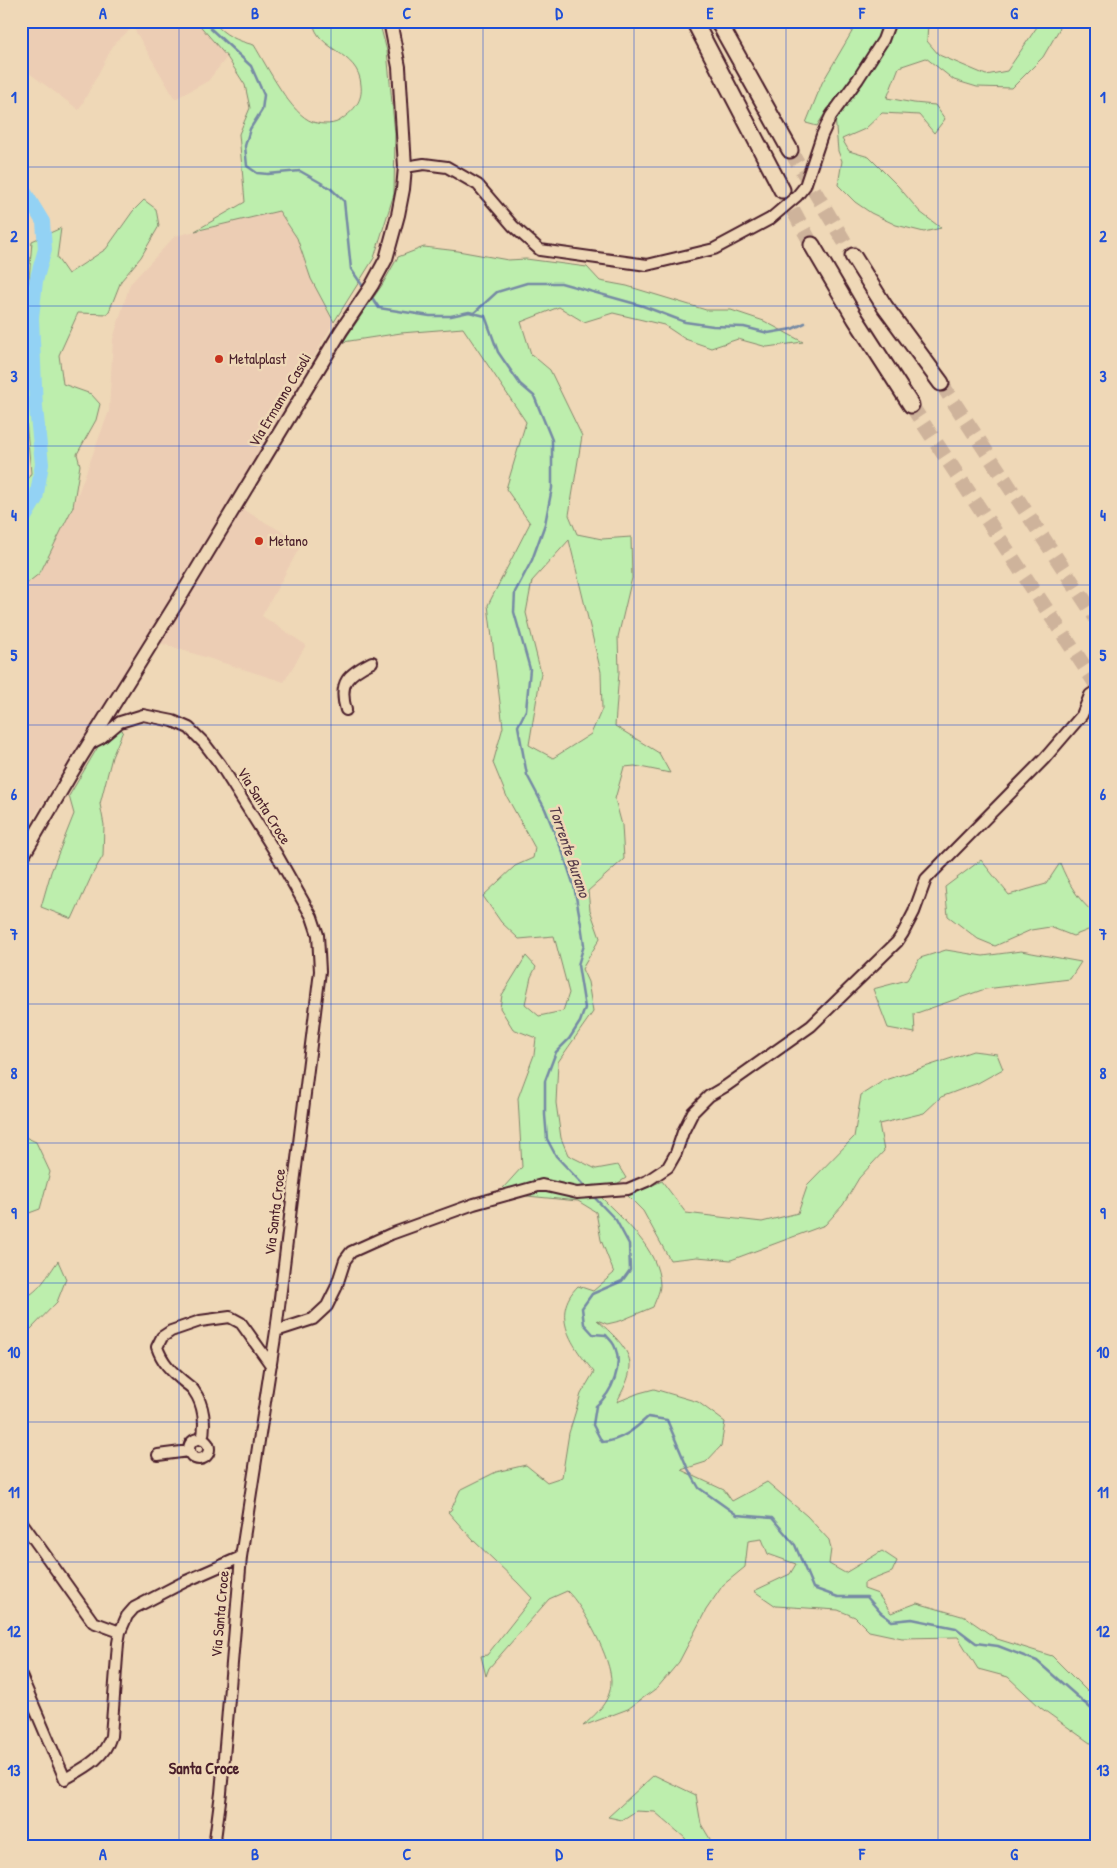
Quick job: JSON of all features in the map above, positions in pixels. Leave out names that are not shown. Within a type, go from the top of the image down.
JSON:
[{"type":"highway","points":[[694,21],[782,190]]},
{"type":"highway","points":[[718,21],[790,150]]},
{"type":"highway","points":[[812,245],[855,318],[911,405]]},
{"type":"highway","points":[[852,256],[884,307],[941,383]]},
{"type":"main road","name":"Via Ermanno Casoli","points":[[21,859],[88,745],[184,591],[341,331],[363,300],[386,259],[403,189],[405,167],[400,67],[390,23]]},
{"type":"street","points":[[405,167],[424,164],[447,167],[478,185],[513,226],[540,250],[647,266],[714,249],[770,219],[797,196],[805,186],[830,116],[858,79],[883,40],[890,21]]},
{"type":"street","points":[[346,710],[342,696],[343,687],[347,679],[354,671],[372,662]]},
{"type":"street","points":[[276,1332],[313,1318],[327,1306],[336,1288],[345,1260],[351,1252],[391,1234],[474,1204],[542,1185],[577,1193],[628,1189],[647,1181],[668,1167],[676,1154],[682,1132],[693,1112],[709,1096],[811,1026],[886,954],[904,933],[926,879],[1045,758],[1082,715],[1090,695],[1096,691]]},
{"type":"street","name":"Via Santa Croce","points":[[88,745],[120,722],[143,715],[172,721],[189,728],[204,743],[220,764],[277,855],[312,918],[318,935],[320,971],[276,1332],[239,1571],[221,1793],[214,1847]]},
{"type":"street","points":[[202,1440],[204,1430],[202,1407],[194,1390],[170,1370],[160,1356],[157,1348],[162,1337],[170,1331],[200,1321],[230,1317],[241,1323],[271,1365]]},
{"type":"street","points":[[189,1451],[193,1442],[202,1440]]},
{"type":"street","points":[[189,1451],[195,1458],[204,1458],[208,1453],[209,1447],[202,1440]]},
{"type":"street","points":[[158,1455],[189,1451]]},
{"type":"street","points":[[21,1521],[93,1622],[120,1632]]},
{"type":"street","points":[[21,1676],[65,1779],[95,1761],[103,1754],[109,1744],[120,1632],[134,1608],[184,1582],[241,1557]]},
{"type":"street","points":[[228,1563],[239,1571]]},
{"type":"shaded area","points":[[21,21],[196,21],[227,57],[208,81],[175,99],[133,27],[114,44],[79,110],[21,67]]},
{"type":"shaded area","points":[[279,211],[297,238],[311,279],[334,322],[176,597],[21,837],[21,588],[40,573],[73,507],[109,411],[113,339],[130,284],[175,236]]},
{"type":"shaded area","points":[[242,509],[302,543],[262,616],[306,645],[284,682],[160,643]]},
{"type":"green space","points":[[196,21],[213,21],[231,37],[254,45],[280,89],[296,110],[313,122],[325,124],[339,121],[354,109],[361,96],[361,85],[353,65],[321,39],[313,21],[379,21],[387,51],[395,134],[394,194],[374,258],[334,322],[311,279],[297,238],[279,211],[195,231],[245,202],[239,134],[250,108],[245,85],[227,57]]},
{"type":"green space","points":[[853,21],[928,21],[927,41],[939,55],[986,75],[1007,71],[1041,21],[1064,21],[1043,57],[1012,88],[977,87],[954,80],[926,58],[899,67],[887,98],[935,105],[945,119],[934,133],[919,115],[882,113],[865,129],[842,139],[849,151],[869,157],[898,186],[920,212],[941,228],[924,232],[896,225],[871,213],[855,202],[838,185],[842,161],[838,151],[835,116],[828,108],[817,126],[806,123],[822,83],[853,30]]},
{"type":"green space","points":[[144,200],[156,209],[159,226],[141,257],[121,281],[108,314],[78,313],[59,355],[63,384],[91,394],[100,404],[96,420],[77,454],[80,465],[73,507],[40,573],[21,588],[21,493],[31,473],[22,379],[22,311],[29,279],[32,241],[61,228],[57,258],[68,274],[106,249],[133,211]]},
{"type":"green space","points":[[424,247],[508,260],[526,259],[587,267],[600,281],[627,286],[706,310],[731,310],[764,321],[803,342],[767,347],[738,339],[711,348],[685,339],[664,325],[613,313],[584,322],[559,307],[521,322],[531,354],[550,370],[582,436],[569,515],[577,534],[602,539],[631,537],[632,578],[618,637],[619,672],[615,726],[659,753],[670,773],[635,766],[624,767],[615,799],[622,825],[624,859],[588,891],[590,910],[600,938],[582,969],[588,982],[593,1012],[558,1062],[556,1103],[561,1138],[568,1155],[596,1169],[618,1165],[626,1178],[601,1197],[639,1236],[654,1259],[660,1285],[653,1307],[620,1321],[607,1324],[597,1320],[623,1347],[629,1360],[629,1376],[617,1402],[654,1389],[698,1402],[725,1422],[721,1446],[706,1462],[681,1470],[724,1490],[732,1501],[767,1482],[807,1516],[829,1540],[831,1549],[829,1564],[845,1573],[882,1551],[897,1561],[892,1572],[864,1583],[864,1589],[878,1594],[891,1613],[917,1603],[965,1617],[997,1639],[1052,1656],[1096,1700],[1096,1742],[1090,1743],[1041,1708],[1008,1677],[978,1669],[958,1637],[902,1638],[869,1631],[855,1617],[838,1610],[776,1606],[754,1591],[790,1574],[796,1564],[768,1554],[762,1539],[748,1541],[745,1567],[723,1585],[706,1610],[679,1662],[658,1687],[628,1709],[583,1726],[598,1712],[606,1701],[611,1682],[610,1672],[602,1647],[581,1608],[567,1591],[549,1599],[489,1668],[486,1676],[481,1656],[487,1655],[532,1598],[473,1540],[448,1512],[451,1510],[460,1490],[496,1472],[526,1465],[547,1482],[562,1477],[569,1433],[581,1394],[594,1372],[579,1352],[567,1330],[565,1308],[578,1286],[593,1291],[614,1273],[601,1240],[596,1212],[578,1201],[517,1195],[503,1188],[522,1167],[518,1098],[534,1055],[536,1038],[513,1029],[500,1008],[502,995],[526,956],[536,967],[531,977],[525,1004],[539,1016],[563,1011],[569,993],[554,936],[519,939],[501,922],[483,896],[515,866],[533,858],[535,848],[507,797],[493,763],[503,727],[488,605],[530,523],[506,489],[526,422],[463,328],[401,333],[343,342],[382,285],[398,257]],"holes":[[[569,540],[601,672],[602,709],[591,734],[553,758],[529,745],[541,673],[526,613],[532,581]]]},
{"type":"green space","points":[[112,723],[123,731],[112,757],[100,804],[104,825],[103,856],[72,919],[41,907],[51,872],[74,814],[69,796]]},
{"type":"green space","points":[[981,860],[1009,895],[1046,884],[1060,863],[1074,891],[1095,914],[1093,928],[1073,936],[1050,927],[1031,930],[995,946],[978,939],[948,916],[945,887]]},
{"type":"green space","points":[[946,950],[983,956],[1021,951],[1081,962],[1070,979],[985,989],[914,1014],[915,1033],[888,1028],[873,989],[907,980],[920,958]]},
{"type":"green space","points":[[973,1051],[997,1054],[1003,1069],[978,1083],[941,1097],[924,1113],[879,1124],[884,1151],[859,1178],[843,1205],[825,1225],[731,1260],[697,1257],[670,1260],[643,1211],[628,1196],[662,1181],[686,1213],[762,1222],[798,1213],[808,1184],[854,1137],[861,1095],[883,1081]]},
{"type":"green space","points":[[21,1135],[36,1142],[50,1172],[40,1209],[21,1216]]},
{"type":"green space","points":[[58,1261],[66,1279],[57,1302],[31,1329],[21,1335],[21,1298],[37,1289]]},
{"type":"green space","points":[[654,1775],[696,1795],[701,1824],[710,1839],[710,1847],[688,1847],[685,1838],[655,1812],[636,1811],[622,1820],[608,1817]]},
{"type":"waterway","name":"Torrente Burano","points":[[205,21],[211,29],[251,66],[264,95],[262,110],[250,129],[245,146],[247,166],[257,173],[268,174],[300,171],[330,188],[344,201],[351,269],[364,288]]},
{"type":"waterway","points":[[21,188],[43,222],[45,249],[36,281],[32,318],[36,408],[42,464],[36,499],[21,524]]},
{"type":"waterway","points":[[474,313],[497,292],[527,283],[561,283],[643,306],[685,322],[713,326],[744,327],[768,333],[792,329],[805,323]]},
{"type":"waterway","name":"Torrente Burano","points":[[371,296],[379,308],[430,316],[451,316],[469,312],[485,316],[498,352],[520,384],[534,396],[552,440],[552,488],[545,524],[532,560],[515,592],[514,612],[530,669],[526,710],[518,726],[527,775],[545,809],[563,853],[574,886],[581,924],[584,945],[578,965],[585,1008],[580,1022],[569,1039],[556,1052],[545,1081],[545,1115],[547,1139],[556,1156],[587,1189]]},
{"type":"waterway","name":"Torrente Burano","points":[[592,1195],[616,1220],[629,1244],[630,1270],[622,1281],[592,1294],[582,1308],[584,1324],[593,1334],[606,1335],[617,1353],[618,1361],[615,1378],[607,1394],[596,1406],[593,1425],[602,1442],[621,1437],[633,1430],[648,1417],[667,1420],[687,1467],[699,1488],[737,1515],[772,1518],[795,1545],[813,1588],[838,1597],[867,1597],[881,1613],[892,1621],[912,1619],[956,1628],[976,1643],[998,1646],[1037,1661],[1096,1713]]},
{"type":"tunnel","points":[[790,150],[853,256]]},
{"type":"tunnel","points":[[782,190],[812,245]]},
{"type":"tunnel","points":[[941,383],[1096,618]]},
{"type":"tunnel","points":[[911,405],[1096,684]]},
{"type":"place","name":"Metalplast","points":[[219,359]]},
{"type":"place","name":"Metano","points":[[259,541]]},
{"type":"district","name":"Santa Croce","points":[[204,1768]]}]
